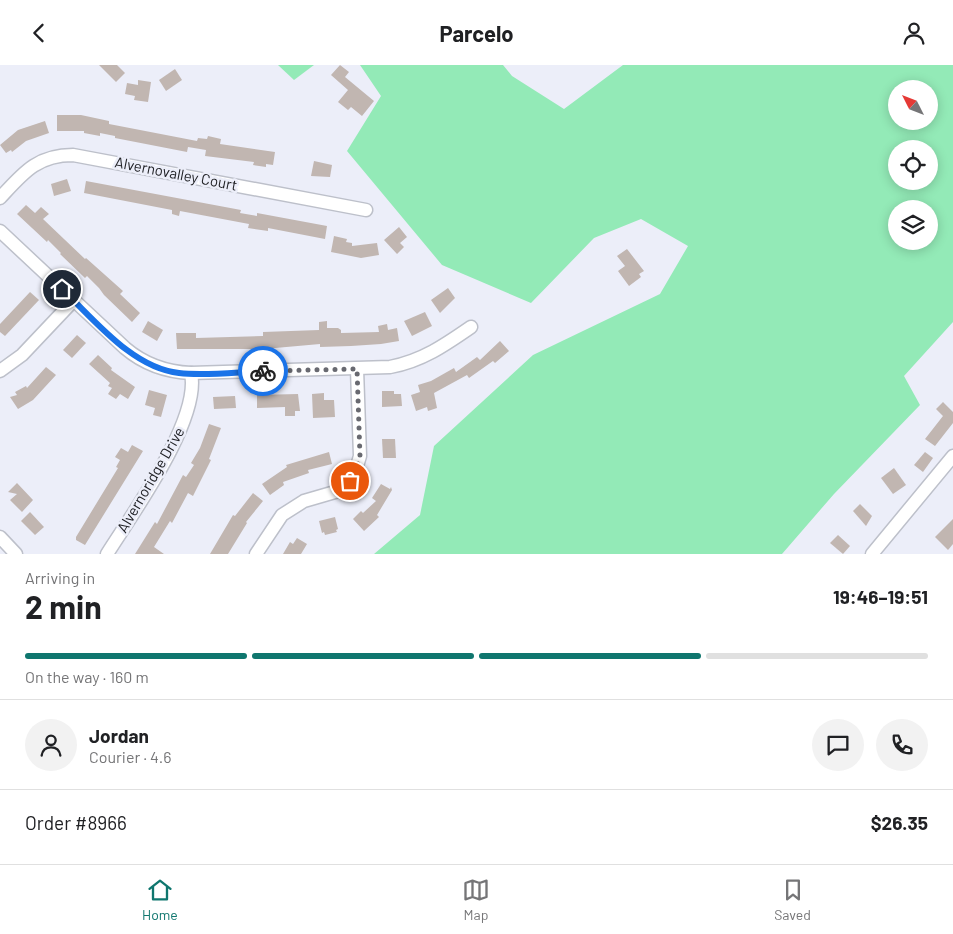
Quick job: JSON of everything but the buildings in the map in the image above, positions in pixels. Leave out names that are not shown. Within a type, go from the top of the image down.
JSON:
[{"type":"street","name":"Alvernovalley Court","points":[[0,198],[22,174],[38,162],[50,157],[73,155],[366,209]]},
{"type":"street","points":[[0,231],[125,348],[143,361],[165,370],[191,373],[390,367],[420,359],[436,351],[471,327]]},
{"type":"street","points":[[0,371],[22,355],[74,300]]},
{"type":"street","points":[[256,554],[282,515],[304,501],[335,492],[350,481],[360,456],[357,369]]},
{"type":"street","name":"Alvernoridge Drive","points":[[107,554],[176,442],[187,413],[191,395],[191,373]]},
{"type":"street","points":[[872,554],[953,456]]},
{"type":"street","points":[[0,537],[16,554]]},
{"type":"green space","points":[[278,65],[314,65],[294,80]]},
{"type":"green space","points":[[360,65],[503,65],[512,76],[564,109],[623,65],[953,65],[953,322],[904,376],[920,405],[834,494],[782,554],[374,554],[420,515],[434,446],[533,355],[660,294],[688,246],[641,219],[594,238],[531,303],[442,265],[347,151],[381,96]]},
{"type":"way so far","points":[[263,371],[357,369],[360,456],[350,481]]},
{"type":"route","points":[[62,289],[131,353],[156,368],[178,373],[263,371]]}]
